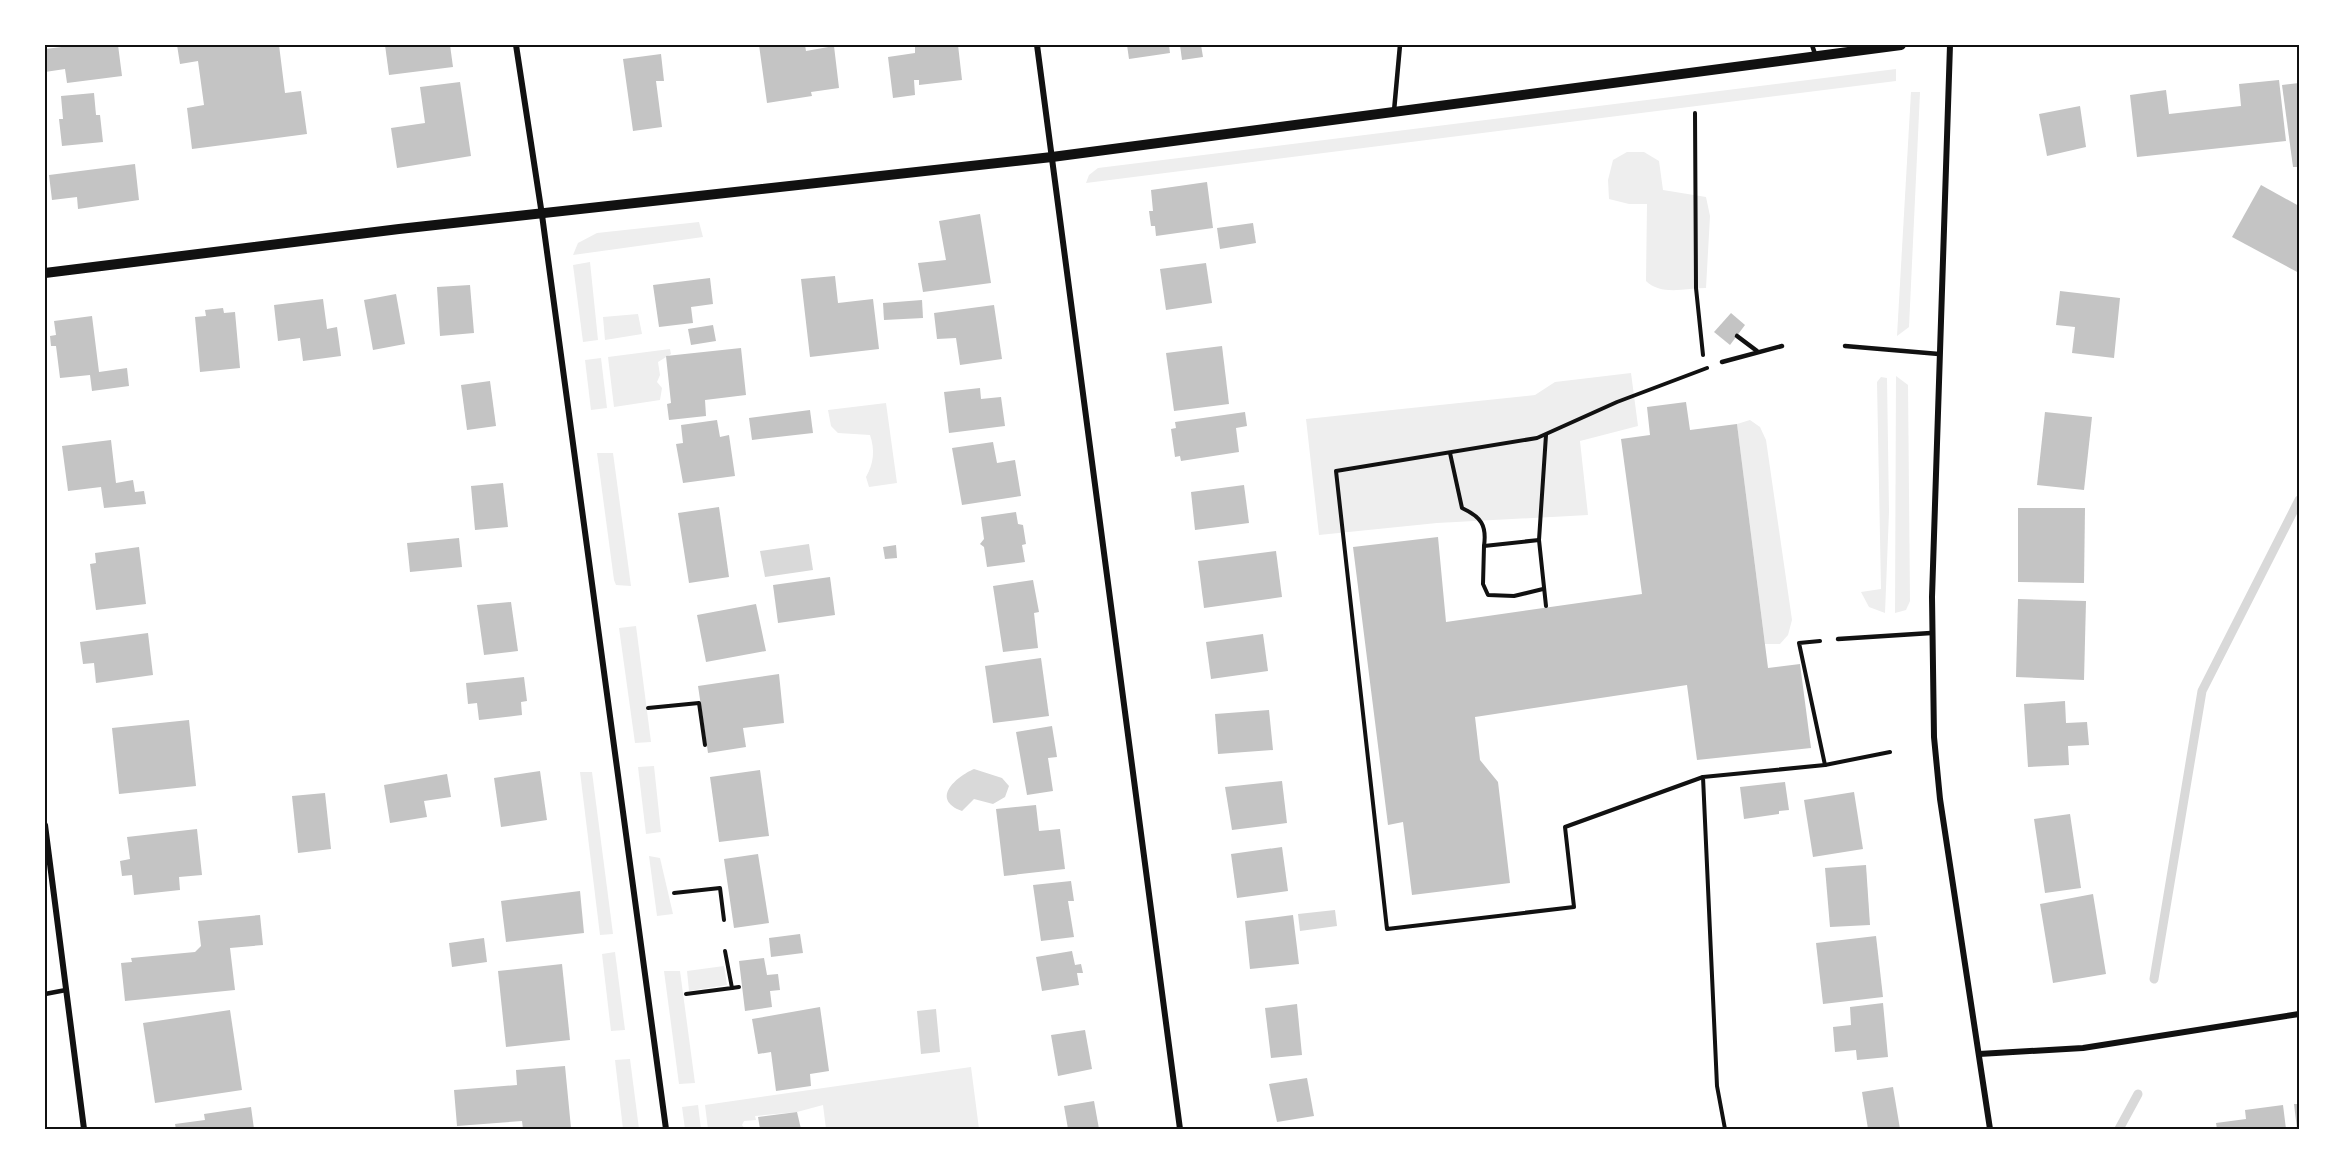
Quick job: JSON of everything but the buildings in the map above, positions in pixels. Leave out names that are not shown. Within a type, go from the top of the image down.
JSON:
[{"type":"street","points":[[516,45],[542,214],[666,1129]]},
{"type":"street","points":[[1036,45],[1180,1129]]},
{"type":"street","points":[[45,273],[1052,157],[1901,45]]},
{"type":"street","points":[[1950,45],[1931,633],[1937,776],[1990,1129]]},
{"type":"street","points":[[45,825],[84,1129]]},
{"type":"street","points":[[1979,1054],[2083,1048],[2299,1014]]},
{"type":"lane","points":[[1393,113],[1400,45]]},
{"type":"lane","points":[[1812,45],[1816,57]]},
{"type":"lane","points":[[1737,336],[1757,351]]},
{"type":"lane","points":[[1722,362],[1782,346]]},
{"type":"lane","points":[[1845,346],[1939,354]]},
{"type":"lane","points":[[1838,639],[1931,633]]},
{"type":"lane","points":[[45,994],[66,990]]},
{"type":"path","points":[[1695,113],[1696,288],[1705,368]]},
{"type":"path","points":[[1722,362],[1617,402],[1546,435],[1336,471],[1387,928],[1574,907],[1564,827],[1703,777],[1825,765],[1890,752]]},
{"type":"path","points":[[1546,435],[1539,540],[1546,606]]},
{"type":"path","points":[[1450,453],[1462,508],[1478,516],[1486,530],[1483,584],[1488,595],[1514,596],[1543,589]]},
{"type":"path","points":[[1484,546],[1539,540]]},
{"type":"path","points":[[1799,643],[1825,765]]},
{"type":"path","points":[[648,708],[699,703],[705,745]]},
{"type":"path","points":[[1703,777],[1717,1086],[1725,1129]]},
{"type":"path","points":[[674,893],[720,888],[724,920]]},
{"type":"path","points":[[725,951],[732,988]]},
{"type":"path","points":[[686,994],[739,987]]},
{"type":"shaded area","points":[[1896,69],[1896,81],[1086,183],[1089,175],[1098,168]]},
{"type":"shaded area","points":[[1911,92],[1920,92],[1909,327],[1897,336]]},
{"type":"shaded area","points":[[1627,152],[1644,152],[1659,161],[1663,190],[1706,197],[1710,216],[1706,288],[1666,290],[1652,286],[1646,281],[1647,204],[1629,204],[1609,199],[1608,180],[1613,160]]},
{"type":"shaded area","points":[[699,222],[703,237],[573,255],[578,243],[597,233]]},
{"type":"shaded area","points":[[590,262],[598,340],[583,342],[573,265]]},
{"type":"shaded area","points":[[638,314],[642,334],[605,340],[603,317]]},
{"type":"shaded area","points":[[670,349],[671,354],[658,362],[660,375],[657,382],[662,388],[660,400],[614,407],[608,357]]},
{"type":"shaded area","points":[[601,358],[607,408],[591,410],[585,360]]},
{"type":"shaded area","points":[[1631,373],[1638,426],[1580,441],[1588,515],[1437,523],[1319,535],[1306,419],[1535,395],[1555,382]]},
{"type":"shaded area","points":[[1896,376],[1908,385],[1910,601],[1906,610],[1895,613]]},
{"type":"shaded area","points":[[1881,377],[1887,378],[1889,512],[1885,613],[1869,607],[1861,592],[1881,589],[1877,382]]},
{"type":"shaded area","points":[[886,403],[897,483],[869,487],[866,477],[871,467],[873,451],[870,435],[838,433],[831,426],[828,410]]},
{"type":"shaded area","points":[[1750,420],[1760,427],[1766,440],[1792,620],[1788,635],[1780,644],[1765,644],[1737,424]]},
{"type":"shaded area","points":[[597,453],[613,453],[631,586],[616,585],[614,580]]},
{"type":"shaded area","points":[[809,544],[813,570],[765,577],[760,551]]},
{"type":"shaded area","points":[[636,626],[651,742],[635,743],[619,628]]},
{"type":"shaded area","points":[[654,766],[661,832],[646,834],[638,767]]},
{"type":"shaded area","points":[[974,769],[1002,778],[1009,786],[1005,797],[993,804],[974,799],[962,811],[948,800],[949,788],[960,777]]},
{"type":"shaded area","points":[[580,772],[592,772],[613,934],[600,935]]},
{"type":"shaded area","points":[[649,856],[660,858],[673,914],[657,916]]},
{"type":"shaded area","points":[[1335,910],[1337,926],[1300,931],[1298,914]]},
{"type":"shaded area","points":[[615,952],[625,1030],[611,1031],[602,954]]},
{"type":"shaded area","points":[[724,966],[727,985],[689,991],[687,971]]},
{"type":"shaded area","points":[[664,971],[680,971],[695,1083],[679,1084]]},
{"type":"shaded area","points":[[936,1009],[940,1052],[921,1054],[917,1011]]},
{"type":"shaded area","points":[[630,1059],[639,1129],[623,1129],[615,1060]]},
{"type":"shaded area","points":[[971,1067],[979,1129],[826,1129],[823,1105],[797,1112],[755,1116],[756,1120],[744,1121],[742,1125],[745,1129],[708,1129],[705,1105]]},
{"type":"shaded area","points":[[698,1105],[701,1129],[685,1129],[682,1107]]},
{"type":"waterway","points":[[2154,979],[2202,691],[2299,500]]},
{"type":"waterway","points":[[2119,1129],[2138,1094]]}]
